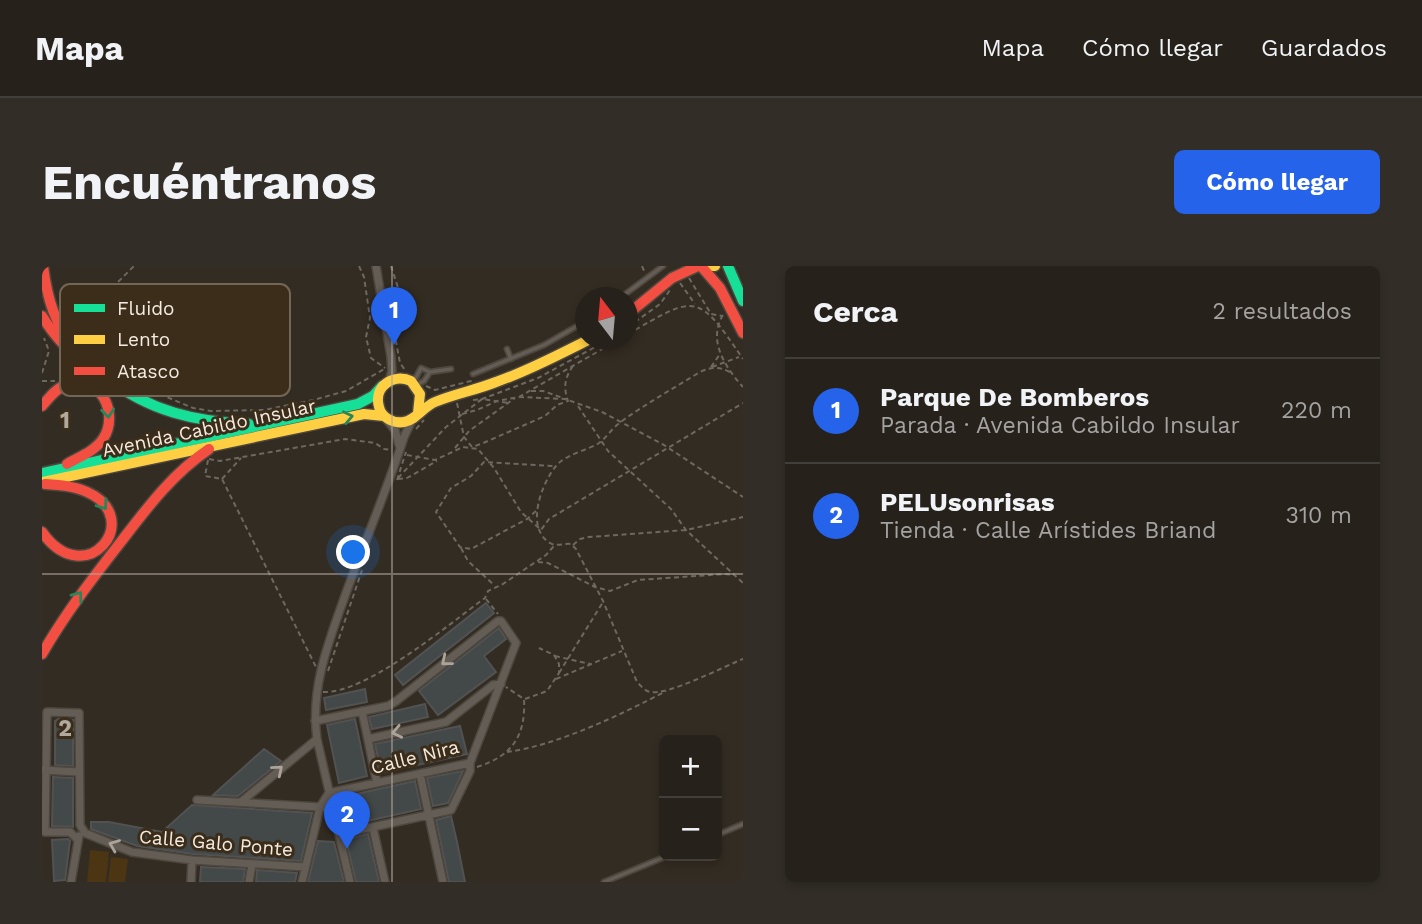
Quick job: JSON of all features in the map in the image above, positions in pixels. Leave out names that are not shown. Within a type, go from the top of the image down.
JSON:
[{"type":"main road","points":[[43,266],[50,307],[60,329]]},
{"type":"main road","points":[[700,266],[712,277],[726,313],[743,333]]},
{"type":"main road","points":[[638,306],[678,273],[700,266],[715,266]]},
{"type":"main road","points":[[729,266],[743,300]]},
{"type":"main road","points":[[42,316],[60,343]]},
{"type":"main road","points":[[452,400],[436,396],[416,383],[399,378],[385,384],[379,392],[378,404],[384,416],[395,422],[407,421],[419,417],[432,403],[452,400],[528,370],[575,346]]},
{"type":"main road","points":[[416,383],[422,406],[419,417]]},
{"type":"main road","name":"Avenida Cabildo Insular","points":[[42,473],[358,404],[373,396],[385,384]]},
{"type":"main road","points":[[42,406],[60,389]]},
{"type":"main road","points":[[59,469],[90,451],[101,441],[110,423],[111,411],[103,396]]},
{"type":"main road","points":[[138,396],[168,412],[194,420],[269,424]]},
{"type":"main road","name":"Avenida Cabildo Insular","points":[[42,483],[364,414],[384,416]]},
{"type":"main road","points":[[42,654],[65,614],[165,486],[188,463],[213,446]]},
{"type":"main road","points":[[42,483],[79,488],[96,495],[107,507],[113,527],[104,547],[79,557],[60,552],[48,542],[42,532]]},
{"type":"street","points":[[376,266],[391,364],[385,384]]},
{"type":"street","points":[[391,364],[416,383]]},
{"type":"street","points":[[384,416],[395,430],[403,453]]},
{"type":"street","points":[[350,882],[315,722],[327,646],[419,417]]},
{"type":"street","points":[[315,722],[395,702],[500,621]]},
{"type":"street","name":"Calle Nira","points":[[329,793],[470,763],[516,643],[500,621]]},
{"type":"street","points":[[368,739],[446,722],[494,685],[500,684]]},
{"type":"street","points":[[362,711],[377,783]]},
{"type":"street","points":[[71,882],[77,839],[85,833],[80,825],[79,713],[47,712],[45,832],[70,832],[80,825]]},
{"type":"street","points":[[240,803],[317,739]]},
{"type":"street","points":[[340,834],[451,810],[470,771],[470,763]]},
{"type":"street","points":[[44,771],[79,772]]},
{"type":"street","points":[[420,774],[443,882]]},
{"type":"street","points":[[302,882],[320,807],[329,793]]},
{"type":"street","points":[[197,800],[331,808],[335,813]]},
{"type":"street","points":[[373,828],[385,882]]},
{"type":"street","points":[[70,832],[77,839]]},
{"type":"street","name":"Calle Galo Ponte","points":[[85,833],[132,852],[192,860],[305,867]]},
{"type":"street","points":[[191,882],[192,860]]},
{"type":"street","points":[[249,882],[252,863]]},
{"type":"lane","points":[[634,287],[663,266]]},
{"type":"lane","points":[[473,374],[544,345],[575,327]]},
{"type":"lane","points":[[507,349],[511,359]]},
{"type":"lane","points":[[416,383],[421,368],[430,372]]},
{"type":"lane","points":[[416,383],[430,372],[452,369]]},
{"type":"lane","points":[[722,833],[743,824]]},
{"type":"lane","points":[[604,882],[659,859]]},
{"type":"path","points":[[116,284],[134,266]]},
{"type":"path","points":[[359,266],[370,318],[366,337],[371,358],[391,364],[400,363],[416,383],[435,390],[471,381],[473,374]]},
{"type":"path","points":[[391,266],[403,303],[396,342]]},
{"type":"path","points":[[642,266],[647,277]]},
{"type":"path","points":[[678,273],[696,305],[711,314],[726,313]]},
{"type":"path","points":[[555,546],[548,542],[541,530],[537,504],[555,466],[600,442],[622,421],[711,367],[723,361],[742,358],[678,273]]},
{"type":"path","points":[[638,319],[669,295],[678,273]]},
{"type":"path","points":[[638,329],[679,306],[696,305]]},
{"type":"path","points":[[726,313],[718,325],[720,355],[743,387]]},
{"type":"path","points":[[42,373],[49,351],[43,333]]},
{"type":"path","points":[[397,479],[461,414],[482,400],[538,378],[590,350]]},
{"type":"path","points":[[397,479],[407,478],[441,458],[464,436],[508,403],[601,350]]},
{"type":"path","points":[[711,367],[720,355]]},
{"type":"path","points":[[164,396],[193,408],[211,411],[265,410],[346,391],[391,364]]},
{"type":"path","points":[[566,400],[567,375],[573,366]]},
{"type":"path","points":[[711,367],[730,372]]},
{"type":"path","points":[[42,381],[60,379]]},
{"type":"path","points":[[530,391],[543,391],[622,421],[743,497]]},
{"type":"path","points":[[461,414],[494,402],[518,398],[566,400]]},
{"type":"path","points":[[452,400],[457,402],[464,436],[472,447],[478,449],[489,461],[527,519],[541,530]]},
{"type":"path","points":[[466,400],[508,403]]},
{"type":"path","points":[[453,449],[472,447],[545,416],[566,400]]},
{"type":"path","points":[[541,530],[550,519],[743,403]]},
{"type":"path","points":[[576,404],[600,442],[628,472],[671,509],[687,530],[743,583]]},
{"type":"path","points":[[413,430],[419,417]]},
{"type":"path","points":[[208,459],[220,461],[345,439],[376,443],[384,449],[417,458],[441,458]]},
{"type":"path","points":[[478,449],[486,441]]},
{"type":"path","points":[[397,479],[407,443]]},
{"type":"path","points":[[213,446],[205,476],[222,478]]},
{"type":"path","points":[[222,478],[242,457]]},
{"type":"path","points":[[494,586],[489,578],[468,561],[438,516],[437,509],[451,488],[471,477],[480,466],[489,461],[507,465],[555,466]]},
{"type":"path","points":[[222,478],[324,674]]},
{"type":"path","points":[[464,553],[527,519],[537,510]]},
{"type":"path","points":[[572,545],[589,537],[687,530],[743,517]]},
{"type":"path","points":[[320,691],[345,688],[366,679],[422,646],[485,598],[494,586],[503,584],[555,546],[565,543],[572,545],[603,601],[642,688],[651,692],[667,691]]},
{"type":"path","points":[[460,547],[471,549]]},
{"type":"path","points":[[535,562],[548,563],[595,587],[610,591],[638,580],[724,574],[735,576]]},
{"type":"path","points":[[324,674],[363,569]]},
{"type":"path","points":[[485,598],[500,621]]},
{"type":"path","points":[[524,699],[547,691],[603,601]]},
{"type":"path","points":[[539,648],[567,659],[591,664]]},
{"type":"path","points":[[555,680],[624,650]]},
{"type":"path","points":[[554,655],[559,664],[559,673]]},
{"type":"path","points":[[470,763],[477,767],[507,752],[555,740],[743,659]]},
{"type":"path","points":[[322,699],[320,691],[326,682]]},
{"type":"path","points":[[500,684],[524,699]]},
{"type":"path","points":[[507,752],[519,738],[525,716],[524,699]]},
{"type":"shaded area","points":[[90,850],[109,852],[106,882],[87,882]]},
{"type":"shaded area","points":[[111,857],[128,859],[125,882],[108,882]]},
{"type":"building","points":[[486,603],[494,613],[403,685],[395,675]]},
{"type":"building","points":[[499,628],[506,639],[484,656],[496,672],[438,715],[419,691]]},
{"type":"building","points":[[365,689],[367,702],[326,710],[324,698]]},
{"type":"building","points":[[425,704],[428,717],[372,729],[369,717]]},
{"type":"building","points":[[355,719],[367,776],[339,783],[327,725]]},
{"type":"building","points":[[73,720],[73,766],[55,765],[55,721]]},
{"type":"building","points":[[460,726],[467,754],[381,773],[375,744]]},
{"type":"building","points":[[264,749],[281,761],[238,796],[213,795]]},
{"type":"building","points":[[463,771],[448,803],[433,806],[427,778]]},
{"type":"building","points":[[53,777],[73,778],[73,827],[52,826]]},
{"type":"building","points":[[415,781],[421,809],[345,826],[338,798]]},
{"type":"building","points":[[192,805],[312,813],[301,861],[193,854],[137,846],[91,829],[91,822],[109,822],[162,832]]},
{"type":"building","points":[[451,816],[465,882],[449,882],[436,820]]},
{"type":"building","points":[[368,834],[379,882],[356,882],[346,839]]},
{"type":"building","points":[[52,840],[70,841],[65,880],[54,881]]},
{"type":"building","points":[[318,841],[334,842],[344,882],[308,882]]},
{"type":"building","points":[[201,867],[245,869],[243,882],[200,882]]},
{"type":"building","points":[[257,870],[297,873],[295,882],[256,882]]},
{"type":"traffic: fast","points":[[728,266],[743,301]]},
{"type":"traffic: fast","points":[[42,473],[358,404],[373,396],[382,386]]},
{"type":"traffic: fast","points":[[134,396],[174,413],[210,421],[249,424]]},
{"type":"traffic: slow","points":[[699,266],[715,266]]},
{"type":"traffic: slow","points":[[418,413],[420,394],[411,381],[392,380],[382,387],[378,400],[382,414],[392,421],[404,422],[412,419],[435,402],[520,373],[575,346]]},
{"type":"traffic: slow","points":[[42,482],[364,414],[384,416]]},
{"type":"traffic: jam","points":[[43,266],[53,311],[60,326]]},
{"type":"traffic: jam","points":[[638,306],[672,278],[698,266]]},
{"type":"traffic: jam","points":[[701,266],[720,288],[743,333]]},
{"type":"traffic: jam","points":[[42,316],[60,340]]},
{"type":"traffic: jam","points":[[42,406],[60,388]]},
{"type":"traffic: jam","points":[[67,464],[91,450],[103,439],[109,418],[108,407],[102,396]]},
{"type":"traffic: jam","points":[[42,654],[79,597],[150,504],[183,469],[209,449]]},
{"type":"traffic: jam","points":[[42,532],[59,549],[76,556],[91,553],[103,545],[110,532],[111,518],[104,504],[87,492],[45,484]]},
{"type":"place","name":"Parque De Bomberos","points":[[394,345]]},
{"type":"place","name":"PELUsonrisas","points":[[347,849]]}]
